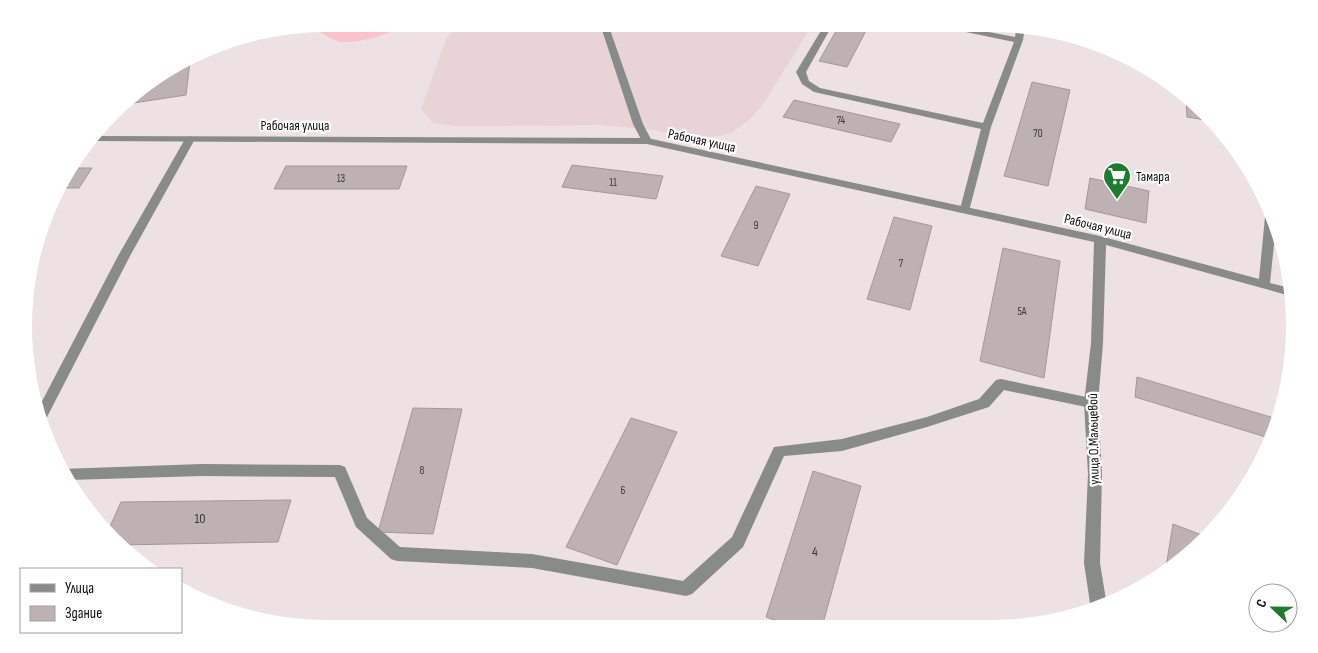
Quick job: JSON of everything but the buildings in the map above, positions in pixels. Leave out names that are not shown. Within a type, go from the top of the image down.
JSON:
[{"type":"street","points":[[607,32],[638,124],[647,141]]},
{"type":"street","points":[[824,32],[801,72],[805,82],[817,90],[986,127]]},
{"type":"street","points":[[975,32],[1019,40]]},
{"type":"street","points":[[965,209],[986,127],[1020,34]]},
{"type":"street","points":[[44,408],[124,256],[190,138]]},
{"type":"street","name":"Рабочая улица","points":[[100,139],[647,141],[1100,240],[1283,290]]},
{"type":"street","points":[[1264,284],[1270,231]]},
{"type":"street","name":"улица О.Мальцевой","points":[[1098,600],[1092,563],[1095,474],[1091,403],[1097,343],[1100,240]]},
{"type":"street","points":[[72,474],[202,470],[340,471],[361,522],[397,554],[532,561],[686,589],[738,542],[779,451],[842,445],[927,422],[984,403],[1001,384],[1091,403]]},
{"type":"shaded area","points":[[320,32],[391,32],[357,41],[341,42]]},
{"type":"shaded area","points":[[452,32],[808,32],[762,106],[749,120],[733,132],[721,136],[692,138],[654,130],[600,125],[458,126],[433,123],[421,109],[447,37]]},
{"type":"place","name":"Тамара","points":[[1117,200]]}]
